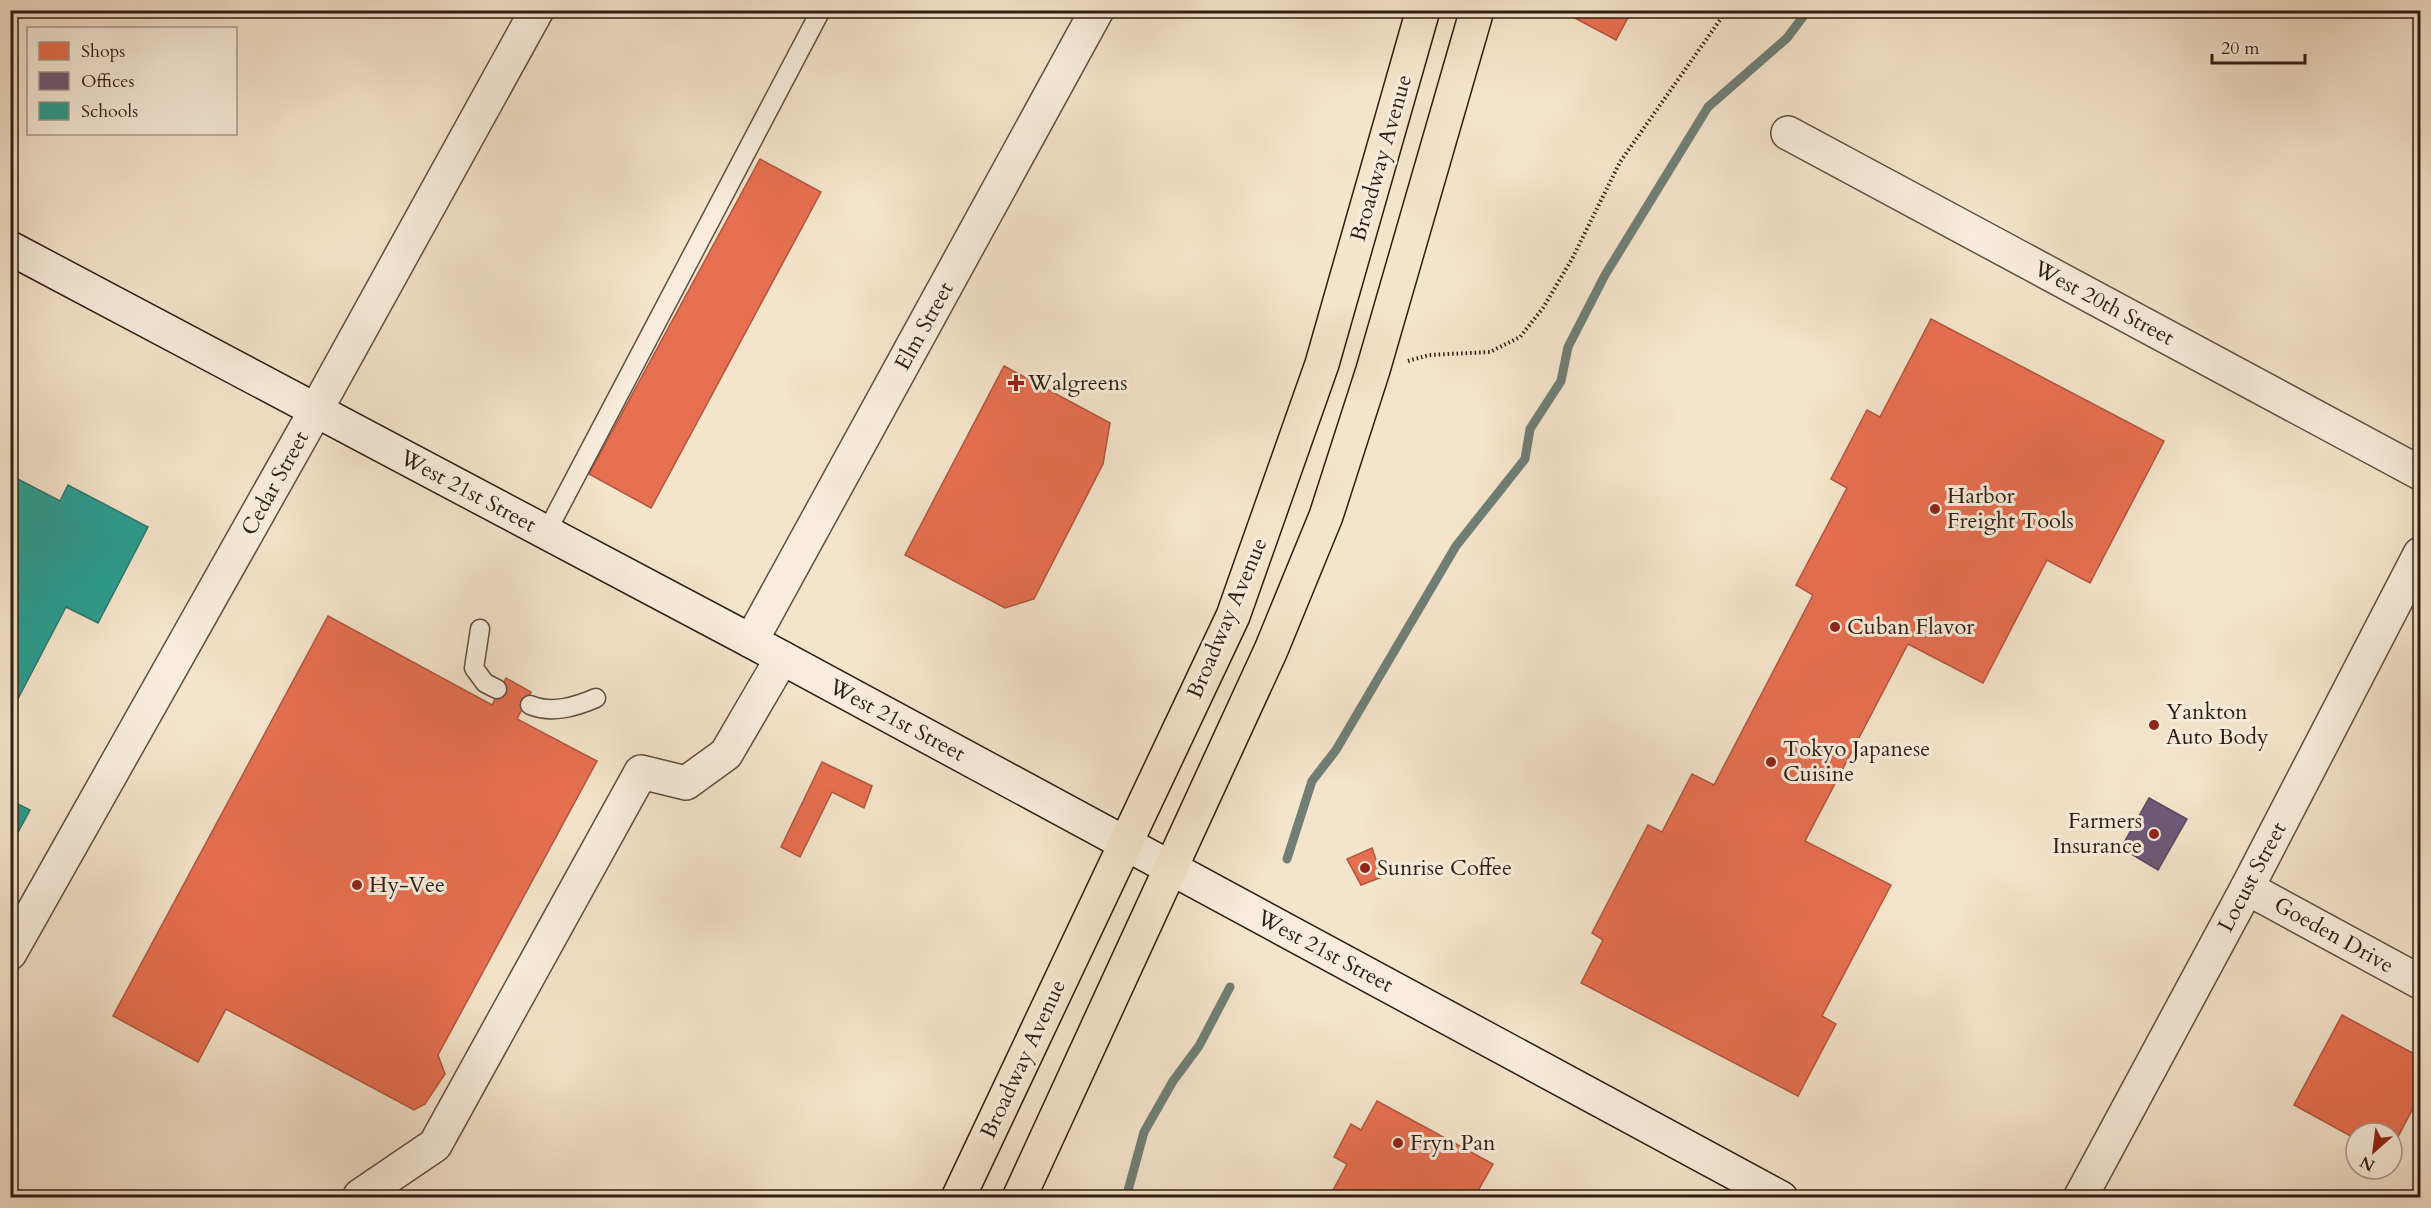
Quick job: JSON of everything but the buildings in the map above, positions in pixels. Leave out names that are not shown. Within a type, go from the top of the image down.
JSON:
[{"type":"highway","name":"Broadway Avenue","points":[[958,1197],[1233,616],[1322,364],[1423,10]]},
{"type":"highway","points":[[1019,1197],[1271,650],[1326,516],[1373,370],[1477,10]]},
{"type":"street","name":"Cedar Street","points":[[10,953],[316,410],[537,10]]},
{"type":"street","name":"Elm Street","points":[[360,1196],[435,1144],[641,772],[664,777],[703,754],[733,709],[1097,10]]},
{"type":"street","name":"West 20th Street","points":[[1788,133],[2421,473]]},
{"type":"street","name":"West 21st Street","points":[[10,248],[766,649],[1781,1197]]},
{"type":"street","name":"Locust Street","points":[[2080,1197],[2247,888],[2421,554]]},
{"type":"street","name":"Goeden Drive","points":[[2247,888],[2421,982]]},
{"type":"lane","points":[[546,533],[821,10]]},
{"type":"lane","points":[[480,629],[474,669],[484,683],[497,689]]},
{"type":"lane","points":[[530,705],[550,710],[578,706],[596,698]]},
{"type":"path","points":[[1373,370],[1429,355],[1490,352],[1520,337],[1544,308],[1572,259],[1620,162],[1728,10]]},
{"type":"waterway","points":[[1287,859],[1312,781],[1336,750],[1456,546],[1525,459],[1530,429],[1561,381],[1568,347],[1605,275],[1708,107],[1787,38],[1808,10]]},
{"type":"waterway","points":[[1126,1198],[1144,1132],[1173,1081],[1199,1046],[1230,987]]},
{"type":"place","name":"Walgreens","points":[[1016,383]]},
{"type":"place","name":"Harbor Freight Tools","points":[[1935,509]]},
{"type":"place","name":"Cuban Flavor","points":[[1835,627]]},
{"type":"place","name":"Yankton Auto Body","points":[[2154,725]]},
{"type":"place","name":"Tokyo Japanese Cuisine","points":[[1771,762]]},
{"type":"place","name":"Farmers Insurance","points":[[2154,834]]},
{"type":"place","name":"Sunrise Coffee","points":[[1365,868]]},
{"type":"place","name":"Hy-Vee","points":[[357,885]]},
{"type":"place","name":"Fryn Pan","points":[[1398,1143]]}]
